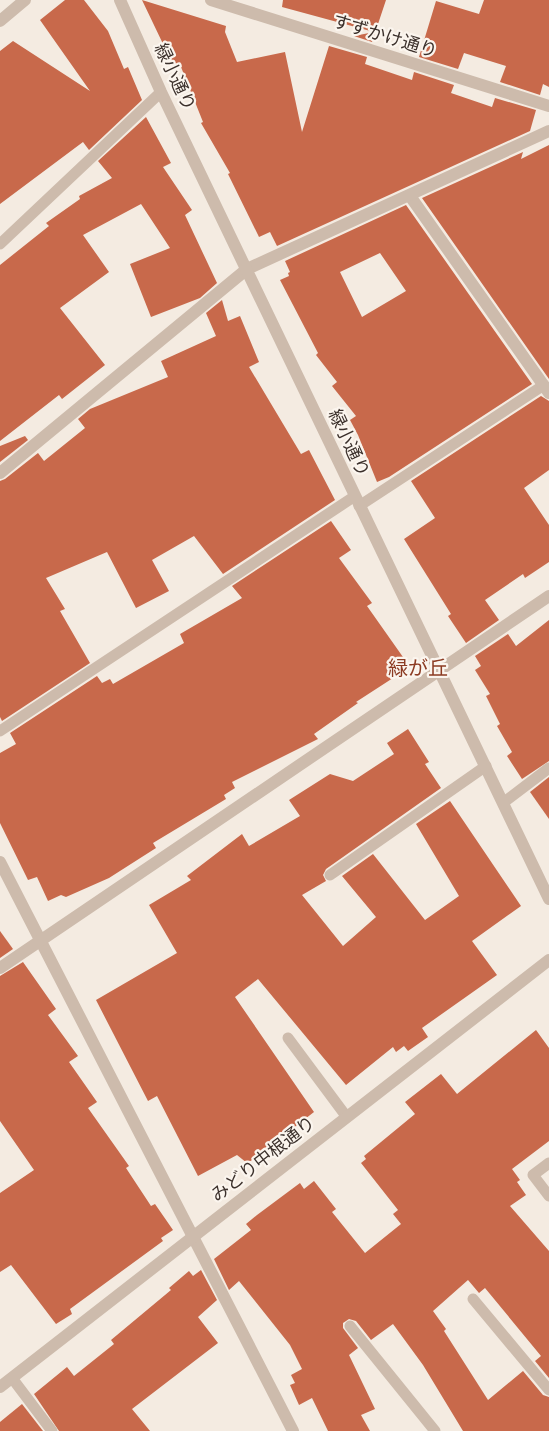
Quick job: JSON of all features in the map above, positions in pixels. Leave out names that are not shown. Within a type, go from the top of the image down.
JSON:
[{"type":"street","points":[[0,21],[25,0]]},
{"type":"street","name":"緑小通り","points":[[120,0],[161,92],[549,899]]},
{"type":"street","name":"すずかけ通り","points":[[212,0],[549,106]]},
{"type":"street","points":[[0,473],[247,270],[549,131]]},
{"type":"street","points":[[410,196],[546,389]]},
{"type":"street","points":[[0,968],[549,596]]},
{"type":"street","points":[[0,862],[293,1431]]},
{"type":"street","name":"みどり中根通り","points":[[0,1387],[549,960]]},
{"type":"lane","points":[[0,244],[161,92]]},
{"type":"lane","points":[[0,731],[357,501],[546,389]]},
{"type":"lane","points":[[330,875],[486,766]]},
{"type":"lane","points":[[503,803],[549,768]]},
{"type":"lane","points":[[288,1038],[346,1116]]},
{"type":"lane","points":[[549,1163],[533,1175],[549,1196]]},
{"type":"lane","points":[[473,1299],[549,1390]]},
{"type":"lane","points":[[350,1326],[435,1431]]},
{"type":"lane","points":[[12,1378],[52,1431]]},
{"type":"building","points":[[65,0],[84,0],[108,31],[124,69],[128,67],[142,100],[89,150],[83,142],[0,204],[0,51],[13,41],[90,91],[40,20]]},
{"type":"building","points":[[142,0],[226,26],[225,32],[237,62],[285,52],[302,132],[329,46],[367,57],[365,64],[412,80],[414,72],[454,85],[451,93],[492,107],[495,98],[536,110],[530,131],[277,246],[270,232],[259,237],[228,174],[230,173],[201,123],[203,122],[181,67],[175,69]]},
{"type":"building","points":[[283,0],[386,0],[372,42],[354,36],[374,32],[282,7]]},
{"type":"building","points":[[484,0],[549,0],[549,87],[543,84],[540,95],[500,82],[506,66],[464,53],[458,69],[419,57],[436,1],[479,14]]},
{"type":"building","points":[[146,117],[171,163],[163,167],[192,210],[185,215],[217,283],[200,298],[151,317],[130,264],[170,248],[141,204],[83,235],[109,272],[60,308],[105,365],[62,399],[59,395],[0,441],[0,265],[49,226],[46,223],[80,199],[79,196],[112,178],[98,161]]},
{"type":"building","points":[[549,145],[549,379],[422,198],[523,152],[521,159]]},
{"type":"building","points":[[406,205],[532,384],[389,477],[377,482],[350,420],[356,416],[332,386],[337,382],[316,355],[318,353],[280,280],[289,276],[288,273],[290,272],[285,261]],"holes":[[[380,253],[406,291],[362,317],[340,272]]]},
{"type":"building","points":[[222,300],[228,321],[240,316],[259,362],[249,367],[301,454],[309,450],[335,500],[223,574],[194,536],[152,560],[169,591],[136,608],[107,552],[46,578],[65,609],[60,611],[90,663],[2,721],[0,717],[0,481],[38,453],[44,461],[85,428],[78,419],[90,409],[168,377],[161,361],[216,336],[206,313]]},
{"type":"building","points":[[541,396],[549,401],[549,470],[524,488],[549,525],[549,562],[525,578],[523,574],[485,600],[499,620],[466,643],[448,616],[451,614],[404,539],[435,518],[411,481]]},
{"type":"building","points":[[25,436],[28,440],[0,462],[0,446]]},
{"type":"building","points":[[331,521],[351,550],[339,558],[372,603],[367,606],[410,667],[356,702],[358,703],[314,734],[318,739],[232,782],[235,788],[224,795],[226,799],[153,843],[156,848],[109,878],[66,897],[61,895],[48,901],[37,877],[28,880],[0,823],[0,753],[16,744],[10,733],[97,676],[102,683],[110,679],[113,684],[184,643],[180,634],[242,598],[232,586]]},
{"type":"building","points":[[549,620],[549,761],[522,779],[507,756],[512,752],[497,726],[500,724],[486,696],[490,694],[475,670],[481,666],[475,656],[508,634],[516,646]]},
{"type":"building","points":[[408,729],[429,762],[425,764],[441,788],[326,869],[323,875],[326,881],[302,895],[343,946],[376,917],[342,876],[373,854],[425,920],[459,896],[416,824],[450,801],[521,906],[472,941],[497,975],[422,1028],[428,1037],[408,1051],[404,1046],[396,1052],[393,1047],[346,1085],[258,979],[235,997],[314,1112],[274,1143],[275,1147],[247,1163],[237,1155],[198,1176],[157,1096],[148,1101],[96,1000],[177,953],[149,905],[191,880],[187,876],[242,834],[249,846],[300,816],[289,800],[330,774],[353,781],[394,754],[387,743]]},
{"type":"building","points":[[549,777],[549,819],[530,792]]},
{"type":"building","points":[[0,931],[13,949],[0,958]]},
{"type":"building","points":[[23,962],[56,1009],[48,1015],[78,1056],[69,1062],[97,1102],[88,1108],[129,1166],[126,1168],[151,1206],[155,1204],[173,1230],[161,1238],[163,1241],[70,1309],[72,1314],[56,1324],[11,1265],[0,1272],[0,1193],[34,1170],[0,1121],[0,976]]},
{"type":"building","points":[[536,1030],[549,1048],[549,1141],[512,1169],[520,1180],[517,1182],[526,1195],[510,1206],[549,1251],[549,1378],[535,1361],[541,1356],[485,1288],[479,1293],[468,1280],[433,1311],[446,1329],[444,1331],[488,1400],[523,1371],[543,1395],[549,1397],[549,1431],[463,1431],[423,1365],[393,1324],[371,1340],[356,1321],[349,1319],[343,1323],[343,1328],[358,1348],[349,1355],[375,1409],[361,1415],[370,1431],[328,1431],[312,1398],[299,1405],[290,1385],[295,1383],[291,1375],[302,1369],[290,1345],[239,1281],[229,1290],[214,1259],[251,1230],[246,1224],[257,1215],[300,1183],[304,1189],[314,1181],[336,1209],[332,1212],[365,1253],[401,1224],[393,1214],[398,1210],[361,1163],[366,1159],[364,1156],[415,1114],[405,1102],[441,1074],[457,1094]]},
{"type":"building","points":[[201,1270],[217,1300],[198,1317],[218,1343],[132,1409],[150,1431],[59,1431],[34,1394],[67,1367],[74,1376],[114,1344],[111,1340],[171,1290],[169,1288],[189,1271],[193,1276]]},
{"type":"building","points":[[22,1404],[43,1431],[0,1431],[0,1422]]},
{"type":"district","name":"緑が丘","points":[[418,668]]}]
